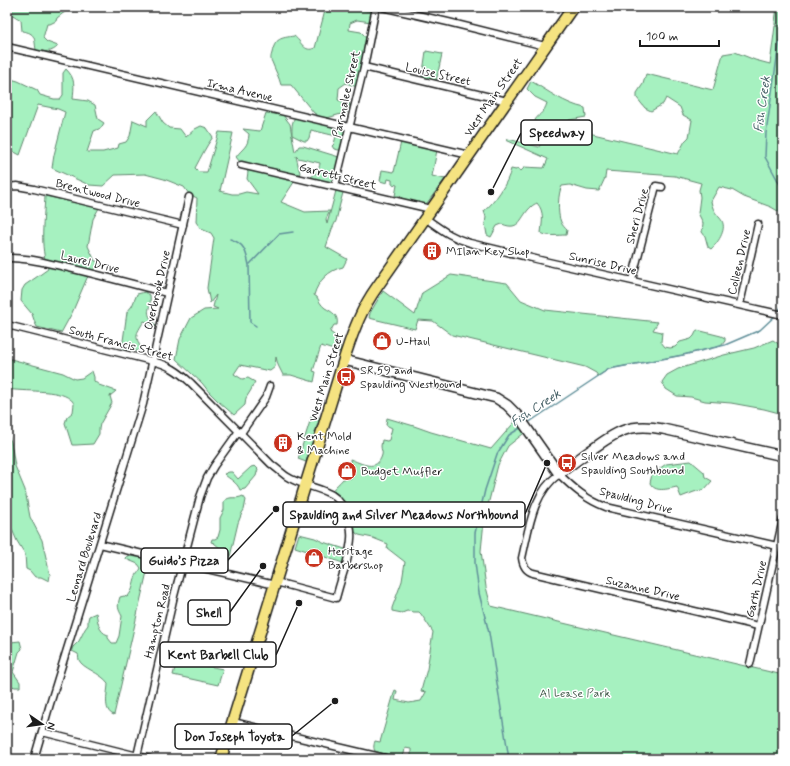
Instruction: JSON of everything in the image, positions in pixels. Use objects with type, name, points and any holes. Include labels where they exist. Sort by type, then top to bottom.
[{"type":"main road","name":"West Main Street","points":[[221,759],[357,322],[377,287],[573,7]]},
{"type":"street","name":"Parmalee Street","points":[[335,186],[364,68],[376,7]]},
{"type":"street","points":[[382,7],[545,46]]},
{"type":"street","name":"Irma Avenue","points":[[7,47],[469,155]]},
{"type":"street","name":"Louise Street","points":[[364,68],[507,101]]},
{"type":"street","name":"Garrett Street","points":[[241,165],[335,186],[428,214]]},
{"type":"street","name":"Brentwood Drive","points":[[7,186],[19,186],[34,189],[183,225]]},
{"type":"street","name":"Sheri Drive","points":[[632,280],[656,186],[662,187]]},
{"type":"street","name":"Overbrook Drive","points":[[152,361],[189,197]]},
{"type":"street","name":"Sunrise Drive","points":[[428,214],[445,233],[470,243],[783,315]]},
{"type":"street","name":"Colleen Drive","points":[[740,304],[758,224]]},
{"type":"street","name":"Laurel Drive","points":[[7,258],[20,258],[91,273],[167,293]]},
{"type":"street","name":"South Francis Street","points":[[7,324],[169,366],[182,374],[286,476],[336,497],[348,516],[352,537],[336,598],[275,583]]},
{"type":"street","name":"Spaulding Drive","points":[[344,360],[496,398],[519,417],[559,474],[576,490],[595,503],[606,507],[777,546]]},
{"type":"street","name":"Leonard Boulevard","points":[[34,759],[143,404],[152,361]]},
{"type":"street","name":"Hampton Road","points":[[137,756],[162,647],[195,514],[203,488],[214,466],[266,397],[270,386]]},
{"type":"street","points":[[559,474],[600,444],[617,434],[639,427],[663,429],[783,456]]},
{"type":"street","name":"Suzanne Drive","points":[[559,474],[545,488],[536,505],[522,558],[522,562],[529,572],[758,626]]},
{"type":"street","name":"Garth Drive","points":[[750,664],[783,519]]},
{"type":"street","points":[[100,544],[275,583]]},
{"type":"street","points":[[233,722],[389,759]]},
{"type":"street","points":[[42,732],[150,759]]},
{"type":"green space","points":[[7,7],[84,7],[83,11],[66,11],[57,18],[56,21],[47,24],[43,38],[47,42],[58,46],[51,51],[45,51],[36,50],[34,37],[30,33],[22,31],[21,20],[7,13]]},
{"type":"green space","points":[[326,7],[359,7],[367,11],[371,10],[373,13],[371,22],[357,20],[350,23],[349,30],[361,32],[365,36],[367,44],[357,87],[346,83],[339,88],[338,100],[350,104],[346,114],[322,118],[314,113],[291,85],[281,85],[271,58],[275,44],[279,40],[286,37],[294,36],[306,48],[315,48]]},
{"type":"green space","points":[[777,7],[783,7],[783,26],[775,25]]},
{"type":"green space","points":[[775,26],[783,27],[783,214],[771,207],[744,197],[732,190],[719,187],[711,201],[714,211],[722,221],[723,228],[716,244],[711,249],[708,247],[705,236],[702,232],[703,223],[698,213],[700,197],[699,190],[701,183],[675,176],[606,171],[605,178],[599,191],[587,190],[570,185],[562,186],[559,198],[559,214],[561,223],[567,230],[566,235],[550,235],[541,233],[542,214],[540,206],[537,203],[528,210],[517,224],[508,226],[502,224],[497,226],[491,237],[487,235],[485,224],[486,217],[484,211],[500,192],[511,169],[516,170],[517,168],[521,171],[524,168],[523,167],[544,168],[548,159],[506,140],[508,139],[539,147],[547,133],[537,125],[535,120],[543,111],[547,103],[535,97],[527,89],[531,81],[571,104],[585,108],[586,117],[569,120],[573,131],[593,134],[678,154],[689,137],[692,120],[683,115],[680,107],[666,98],[663,104],[651,111],[645,108],[637,98],[637,93],[643,84],[646,74],[713,90],[723,54],[735,52],[770,64]]},
{"type":"green space","points":[[426,51],[442,54],[436,82],[422,79]]},
{"type":"green space","points":[[66,69],[73,79],[73,99],[88,101],[95,105],[98,119],[104,123],[101,128],[94,131],[87,152],[103,152],[118,148],[119,144],[126,142],[130,136],[133,120],[147,126],[147,120],[156,111],[163,123],[169,128],[180,129],[186,137],[201,126],[207,128],[213,137],[195,168],[199,172],[207,172],[219,132],[233,133],[220,191],[232,194],[246,192],[258,194],[247,179],[248,172],[236,157],[246,145],[248,139],[249,134],[243,129],[260,131],[266,113],[283,115],[290,124],[295,152],[299,146],[303,146],[339,157],[334,183],[315,180],[311,177],[319,168],[320,163],[298,158],[296,156],[300,173],[281,202],[305,212],[330,211],[326,219],[327,224],[337,187],[344,189],[336,221],[326,247],[347,259],[343,267],[329,273],[321,281],[314,295],[324,307],[336,316],[337,325],[334,325],[330,332],[338,340],[340,352],[321,346],[313,371],[316,372],[314,382],[291,375],[283,375],[276,357],[275,367],[270,371],[240,365],[234,374],[242,379],[248,378],[255,382],[246,398],[245,405],[234,415],[176,359],[180,339],[191,318],[204,310],[218,309],[213,307],[216,295],[210,303],[207,288],[214,238],[211,233],[201,229],[196,222],[197,198],[189,194],[184,187],[164,179],[145,174],[115,175],[103,186],[89,185],[52,168],[65,112],[58,109],[38,105],[20,155],[7,148],[7,78],[18,81],[37,90],[40,95],[60,99],[63,95],[63,73]]},
{"type":"green space","points":[[296,116],[349,127],[343,151],[334,149],[332,146],[336,136],[311,130],[309,138],[307,141],[304,141],[292,135],[294,118]]},
{"type":"green space","points":[[401,142],[437,150],[432,176],[445,179],[425,204],[412,202],[405,200],[400,196],[395,196],[397,185],[392,184],[392,180],[388,179],[387,183],[380,181],[382,170],[394,172]]},
{"type":"green space","points":[[45,196],[99,208],[93,219],[88,246],[95,261],[102,262],[87,278],[72,313],[61,333],[37,327],[32,314],[21,301],[22,290],[25,285],[48,269],[45,260],[43,242]]},
{"type":"green space","points":[[451,275],[507,283],[521,300],[545,310],[658,322],[653,330],[662,332],[661,342],[665,347],[675,347],[680,342],[691,339],[697,330],[721,336],[725,338],[725,341],[721,346],[609,369],[598,376],[596,373],[585,367],[452,335],[433,321],[418,320],[415,329],[369,318],[370,313],[383,291],[415,315],[422,293]]},
{"type":"green space","points":[[145,292],[150,295],[148,313],[156,326],[153,327],[144,321],[137,335],[141,349],[139,351],[122,348],[127,312],[132,306],[137,294]]},
{"type":"green space","points":[[773,340],[783,347],[783,414],[731,403],[705,401],[691,397],[677,396],[666,389],[662,382],[667,375],[678,369],[724,355],[754,348]]},
{"type":"green space","points":[[7,358],[63,373],[75,379],[82,378],[92,371],[94,381],[99,385],[116,391],[110,396],[112,403],[100,424],[99,434],[93,444],[72,445],[65,423],[67,417],[73,412],[74,404],[71,399],[49,392],[7,389]]},
{"type":"green space","points":[[312,415],[320,418],[306,462],[298,459]]},
{"type":"green space","name":"Al Lease Park","points":[[519,417],[528,430],[508,446],[498,465],[484,521],[481,551],[486,587],[491,606],[783,675],[783,759],[412,759],[411,749],[405,748],[404,754],[400,757],[375,751],[375,741],[380,742],[395,690],[397,691],[395,700],[409,703],[421,701],[426,692],[421,691],[427,669],[433,632],[419,612],[407,611],[402,613],[392,611],[402,581],[405,562],[387,548],[388,544],[356,533],[353,529],[346,505],[341,498],[332,491],[343,479],[351,478],[350,459],[368,465],[376,464],[380,461],[382,454],[382,440],[389,440],[392,428],[386,425],[387,418],[491,449]]},
{"type":"green space","points":[[7,432],[11,442],[15,466],[25,490],[30,517],[42,540],[50,575],[49,581],[41,577],[35,577],[26,569],[25,554],[17,541],[7,518]]},
{"type":"green space","points":[[691,461],[704,472],[705,477],[712,481],[705,489],[681,497],[677,487],[658,489],[650,483],[652,474],[666,464]]},
{"type":"green space","points":[[255,466],[258,469],[256,476],[245,489],[240,490],[235,483],[224,474],[232,472],[238,479],[251,467]]},
{"type":"green space","points":[[243,496],[246,500],[244,510],[238,523],[229,561],[227,554],[211,542],[212,539],[218,537],[220,530],[220,518],[224,510],[224,501],[229,498],[238,498]]},
{"type":"green space","points":[[299,534],[345,549],[346,553],[343,563],[295,547]]},
{"type":"green space","points":[[127,556],[149,558],[151,563],[146,576],[114,715],[110,713],[107,705],[108,683],[101,676],[81,663],[78,654],[72,651],[72,649],[79,641],[88,625],[89,616],[96,613],[100,629],[108,635],[108,638],[112,643],[116,643],[119,636],[122,616],[118,607],[120,597],[127,597],[130,594],[136,575],[141,568],[138,564],[126,559]]},
{"type":"green space","points":[[7,641],[20,641],[22,649],[19,652],[13,672],[20,682],[20,687],[9,685],[7,689]]},
{"type":"green space","points":[[177,660],[223,669],[218,685],[173,675]]},
{"type":"waterway","name":"Fish Creek","points":[[783,17],[766,133],[765,157],[783,190]]},
{"type":"waterway","points":[[250,264],[279,234],[293,232]]},
{"type":"waterway","points":[[230,239],[241,245],[247,256],[249,265],[250,322],[256,326]]},
{"type":"waterway","name":"Fish Creek","points":[[778,312],[783,304]]},
{"type":"waterway","name":"Fish Creek","points":[[528,423],[609,369],[683,355],[725,345],[760,330],[776,315]]},
{"type":"waterway","name":"Fish Creek","points":[[509,759],[489,633],[479,593],[475,563],[475,533],[485,490],[497,454],[509,435],[522,427]]},
{"type":"place","name":"Speedway","points":[[491,192]]},
{"type":"place","name":"MIlan Key Shop","points":[[432,251]]},
{"type":"place","name":"U-Haul","points":[[382,341]]},
{"type":"place","name":"SR 59 and Spaulding Westbound","points":[[346,377]]},
{"type":"place","name":"Kent Mold & Machine","points":[[283,443]]},
{"type":"place","name":"Spaulding and Silver Meadows Northbound","points":[[547,463]]},
{"type":"place","name":"Silver Meadows and Spaulding Southbound","points":[[567,463]]},
{"type":"place","name":"Budget Muffler","points":[[347,471]]},
{"type":"place","name":"Guido’s Pizza","points":[[276,509]]},
{"type":"place","name":"Heritage Barbershop","points":[[314,558]]},
{"type":"place","name":"Shell","points":[[263,566]]},
{"type":"place","name":"Kent Barbell Club","points":[[299,603]]},
{"type":"place","name":"Don Joseph Toyota","points":[[335,701]]}]
